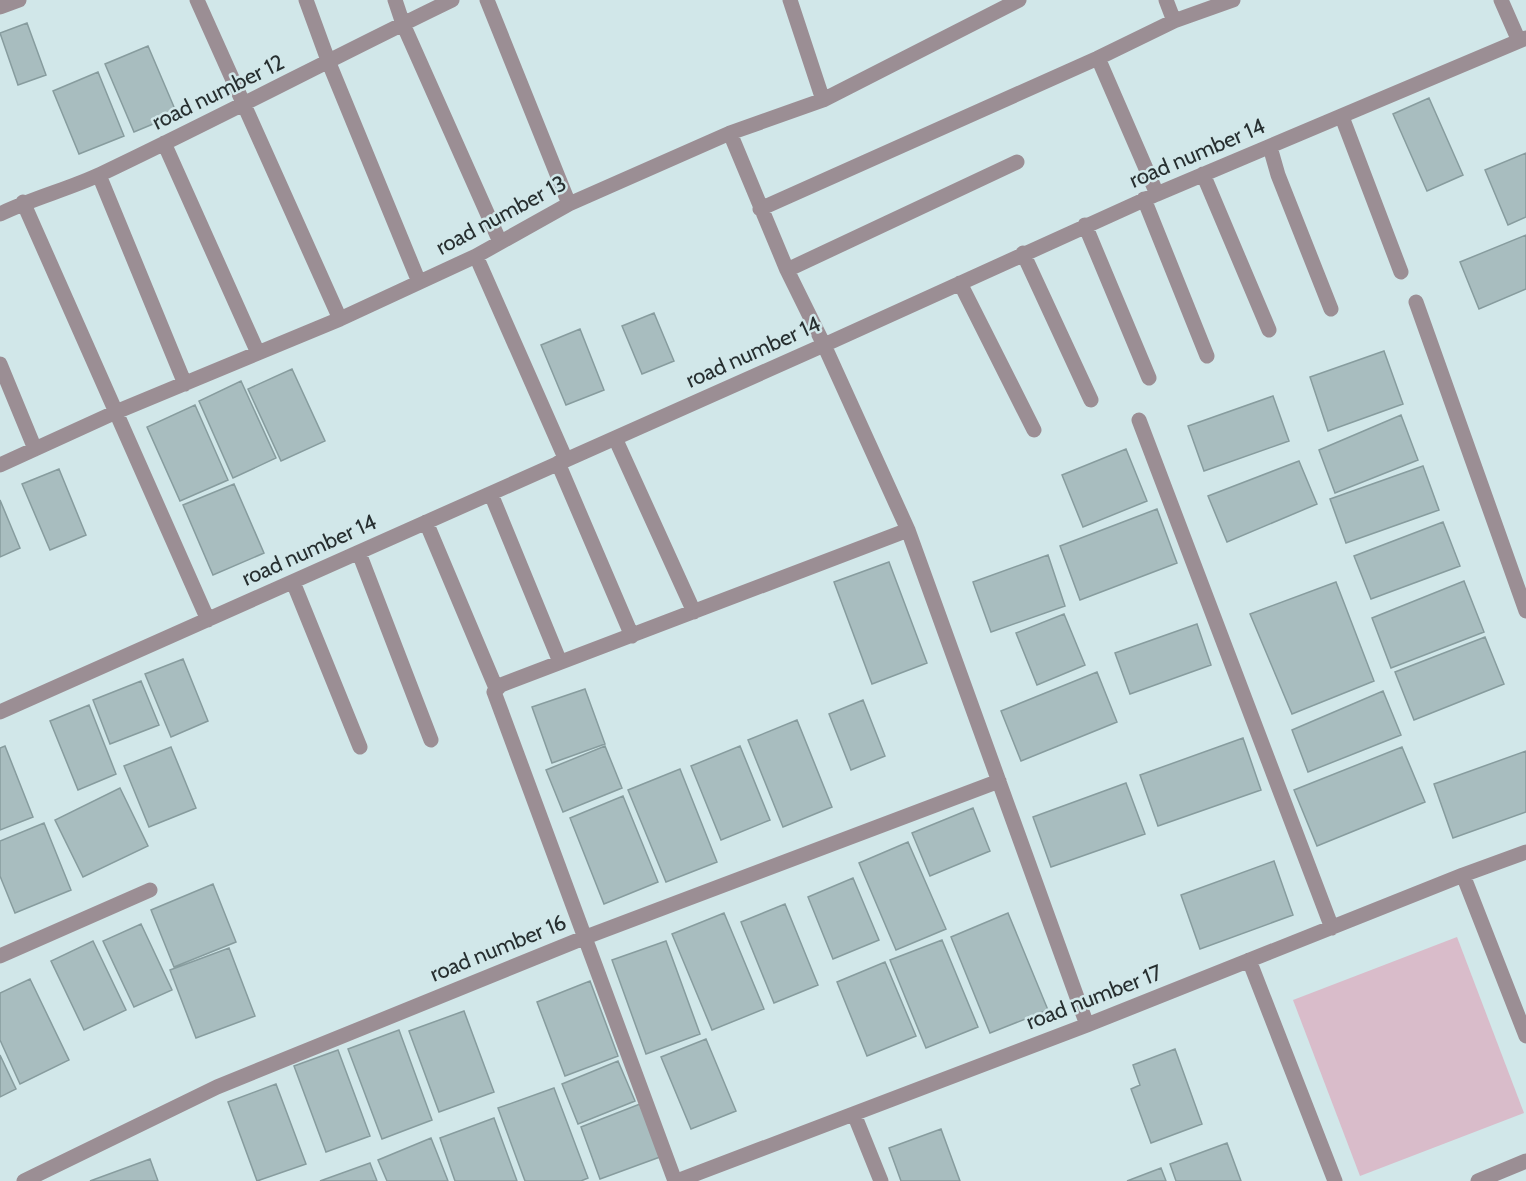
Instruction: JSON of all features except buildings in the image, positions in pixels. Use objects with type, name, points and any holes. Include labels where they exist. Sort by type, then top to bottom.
[{"type":"street","points":[[0,8],[19,0]]},
{"type":"street","points":[[197,0],[340,319]]},
{"type":"street","points":[[306,0],[329,63],[419,282]]},
{"type":"street","points":[[395,0],[403,24],[500,242]]},
{"type":"street","name":"road number 12","points":[[0,214],[23,202],[99,175],[329,63],[452,0]]},
{"type":"street","points":[[487,0],[569,204]]},
{"type":"street","points":[[790,0],[823,100]]},
{"type":"street","name":"road number 13","points":[[0,465],[116,412],[340,319],[476,256],[569,204],[730,133],[823,100],[1020,0]]},
{"type":"street","points":[[1166,0],[1174,21]]},
{"type":"street","points":[[760,209],[1098,58],[1174,21],[1233,0]]},
{"type":"street","points":[[1501,0],[1522,39]]},
{"type":"street","name":"road number 14","points":[[0,712],[824,345],[1150,196],[1522,39]]},
{"type":"street","points":[[1098,58],[1207,356]]},
{"type":"street","points":[[1341,117],[1401,272]]},
{"type":"street","points":[[730,133],[787,270],[824,345],[908,530],[1087,1025]]},
{"type":"street","points":[[164,143],[258,354]]},
{"type":"street","points":[[1270,147],[1278,175],[1331,309]]},
{"type":"street","points":[[787,270],[1017,162]]},
{"type":"street","points":[[1203,174],[1269,330]]},
{"type":"street","points":[[99,175],[185,384]]},
{"type":"street","points":[[23,202],[208,620]]},
{"type":"street","points":[[1085,225],[1149,378]]},
{"type":"street","points":[[1023,253],[1091,400]]},
{"type":"street","points":[[476,256],[632,636]]},
{"type":"street","points":[[960,283],[1034,430]]},
{"type":"street","points":[[1416,302],[1526,611]]},
{"type":"street","points":[[0,364],[35,449]]},
{"type":"street","points":[[1139,420],[1332,928]]},
{"type":"street","points":[[615,438],[694,612]]},
{"type":"street","points":[[490,494],[560,662]]},
{"type":"street","points":[[426,522],[496,688],[494,692],[497,704],[676,1181]]},
{"type":"street","points":[[496,688],[908,530]]},
{"type":"street","points":[[358,553],[432,740]]},
{"type":"street","points":[[293,582],[360,747]]},
{"type":"street","name":"road number 16","points":[[24,1181],[217,1087],[586,937],[999,781]]},
{"type":"street","name":"road number 17","points":[[676,1181],[1087,1025],[1526,852]]},
{"type":"street","points":[[1463,875],[1526,1035]]},
{"type":"street","points":[[0,956],[150,890]]},
{"type":"street","points":[[1249,960],[1335,1181]]},
{"type":"street","points":[[854,1114],[881,1181]]},
{"type":"street","points":[[1478,1181],[1526,1161]]},
{"type":"shaded area","points":[[1457,937],[1524,1113],[1360,1176],[1293,1000]]}]
